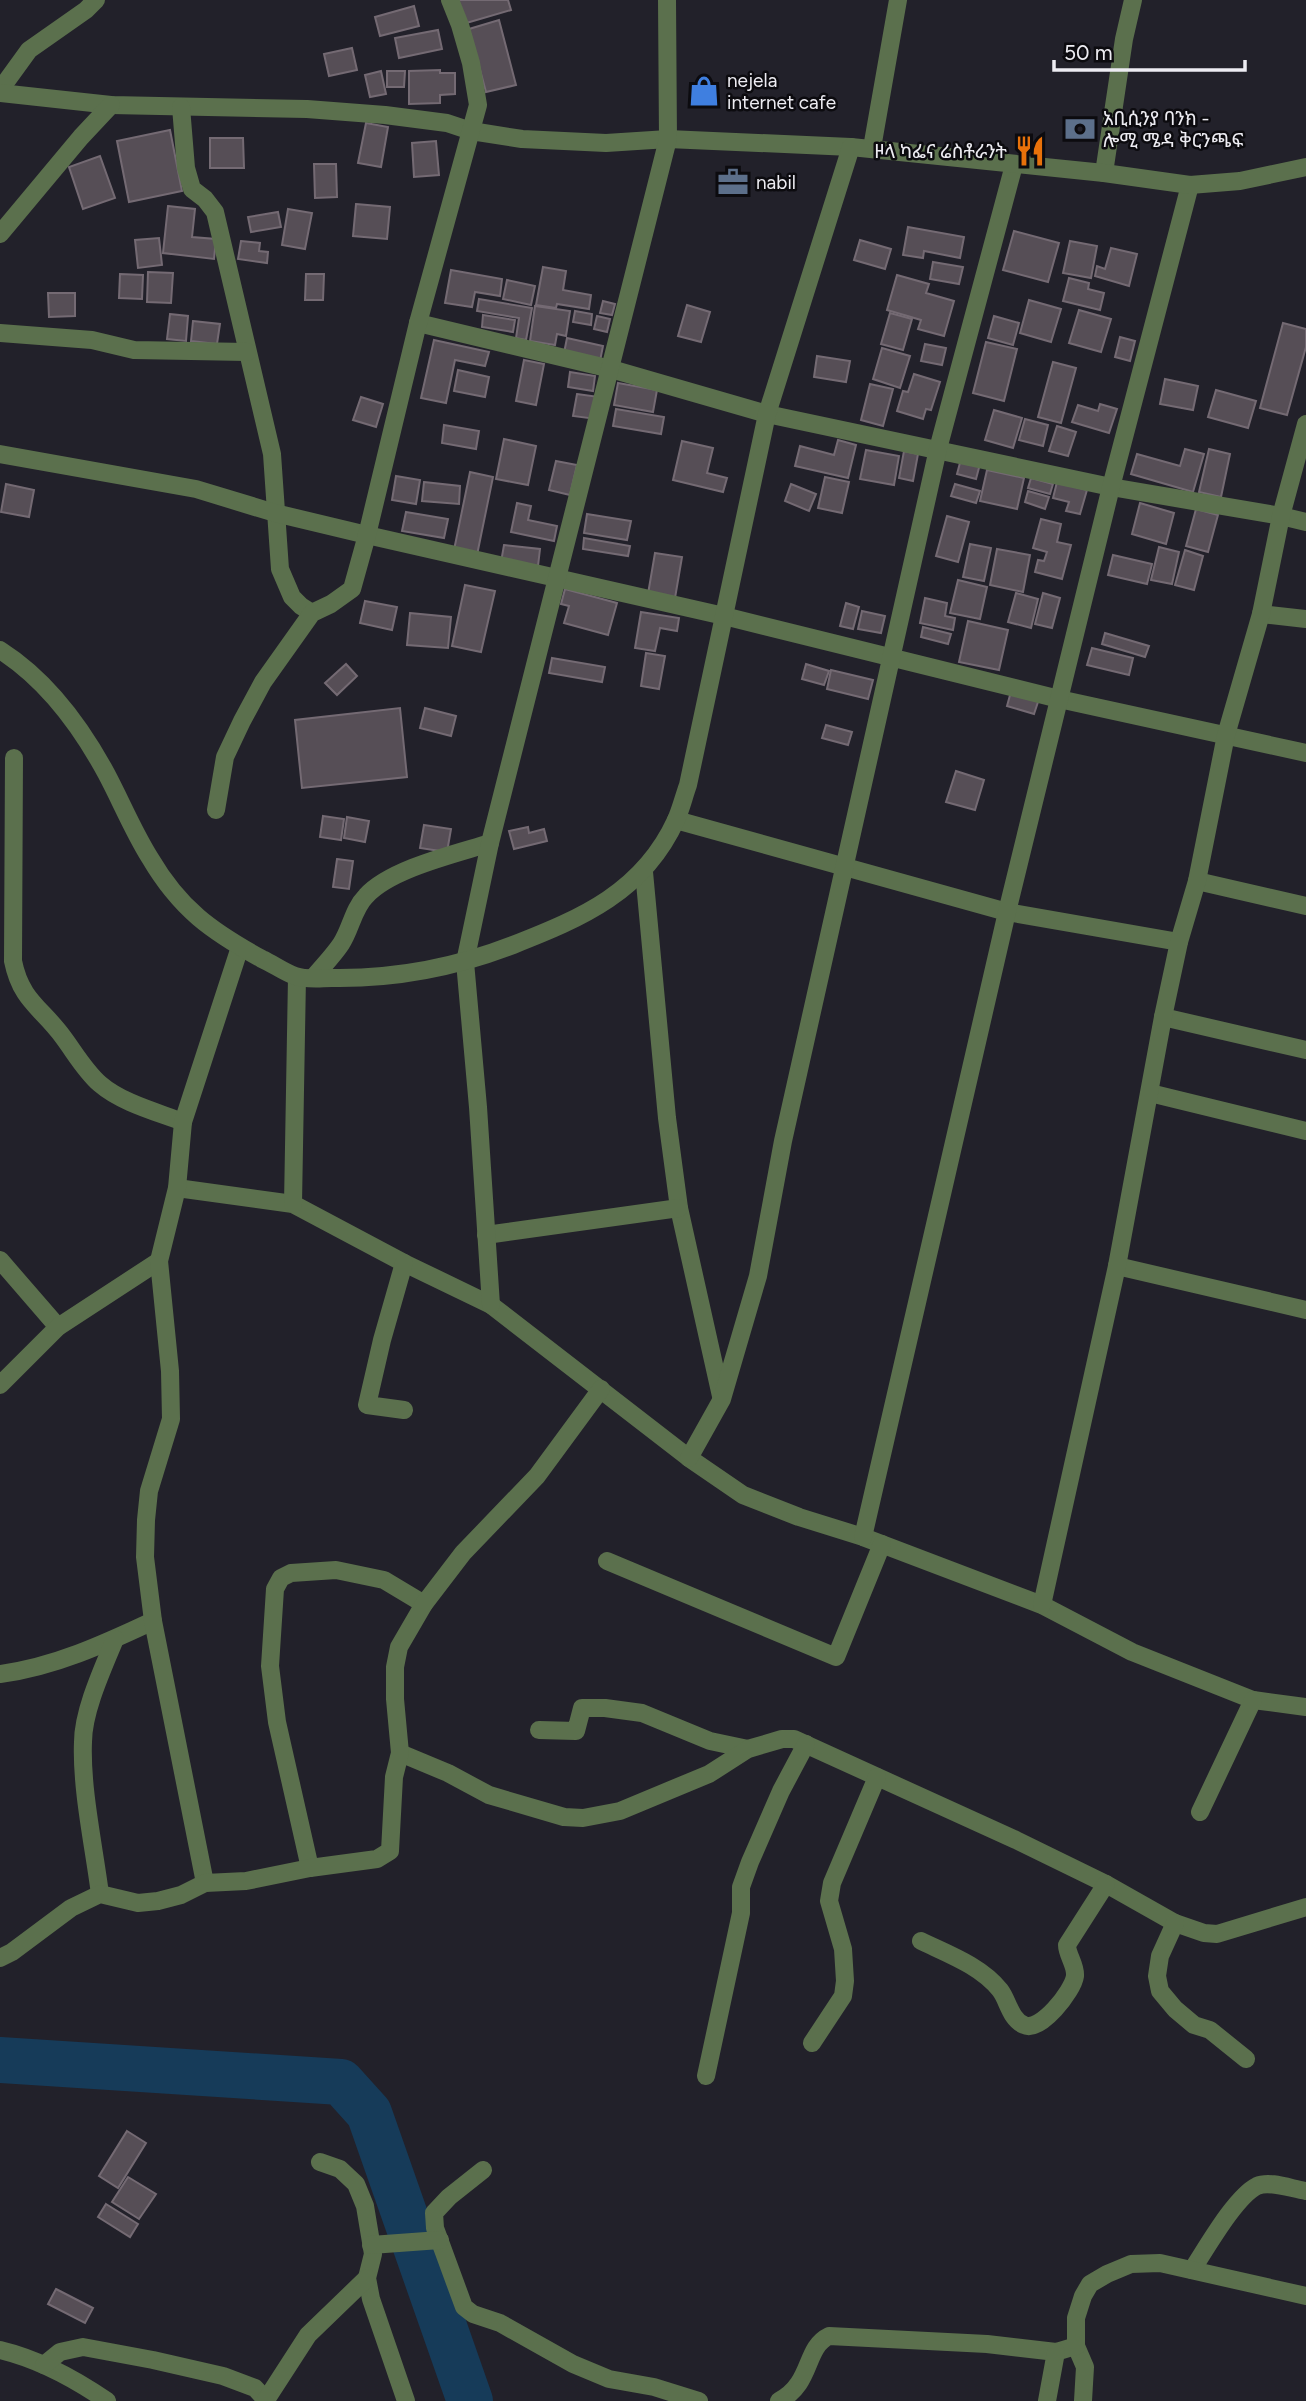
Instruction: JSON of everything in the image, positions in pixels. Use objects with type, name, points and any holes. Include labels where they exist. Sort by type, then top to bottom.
[{"type":"street","points":[[96,0],[29,50],[0,91],[111,105],[307,109],[385,116],[447,123],[471,131],[522,139],[606,142],[668,139],[872,148],[1190,185],[1240,181],[1306,167]]},
{"type":"street","points":[[216,810],[225,757],[263,682],[312,613],[352,589],[418,323],[478,105],[471,63],[450,0]]},
{"type":"street","points":[[491,1305],[465,962],[490,843],[668,139],[667,0]]},
{"type":"street","points":[[872,148],[898,0]]},
{"type":"street","points":[[1104,173],[1124,39],[1133,0]]},
{"type":"street","points":[[0,234],[111,105]]},
{"type":"street","points":[[181,107],[186,168],[192,189],[205,199],[215,212],[272,454],[280,569],[292,597],[312,613]]},
{"type":"street","points":[[0,650],[34,676],[67,712],[86,738],[148,857],[170,889],[205,925],[240,947],[305,977],[385,977],[422,972],[465,962],[556,928],[592,911],[643,872],[676,820],[688,785],[767,414],[851,147]]},
{"type":"street","points":[[689,1458],[722,1399],[758,1276],[783,1141],[938,449],[1014,165]]},
{"type":"street","points":[[863,1537],[1007,912],[1111,487],[1190,185]]},
{"type":"street","points":[[418,323],[611,369],[767,414],[1111,487],[1306,522]]},
{"type":"street","points":[[0,333],[92,340],[134,350],[247,352]]},
{"type":"street","points":[[1042,1605],[1117,1266],[1179,942],[1197,881],[1226,735],[1261,614],[1281,516],[1306,424]]},
{"type":"street","points":[[0,454],[196,489],[275,513],[556,580],[723,616],[1059,699],[1306,753]]},
{"type":"street","points":[[1261,614],[1306,619]]},
{"type":"street","points":[[14,758],[13,961],[22,989],[37,1010],[61,1033],[89,1073],[101,1085],[133,1102],[183,1122]]},
{"type":"street","points":[[676,820],[1007,912],[1179,942]]},
{"type":"street","points":[[293,1204],[305,977],[341,945],[364,897],[376,887],[438,859],[490,843]]},
{"type":"street","points":[[643,872],[667,1118],[679,1208],[722,1399]]},
{"type":"street","points":[[1197,881],[1306,906]]},
{"type":"street","points":[[205,1883],[153,1621],[145,1557],[146,1520],[149,1491],[171,1419],[170,1371],[159,1261],[177,1188],[183,1122],[240,947]]},
{"type":"street","points":[[1163,1017],[1306,1050]]},
{"type":"street","points":[[1150,1093],[1306,1131]]},
{"type":"street","points":[[177,1188],[293,1204],[404,1263],[491,1305],[689,1458],[743,1495],[1042,1605],[1132,1652],[1253,1700],[1306,1707]]},
{"type":"street","points":[[486,1236],[679,1208]]},
{"type":"street","points":[[0,1260],[58,1327]]},
{"type":"street","points":[[0,1385],[58,1327],[159,1261]]},
{"type":"street","points":[[404,1263],[382,1340],[368,1405],[404,1410]]},
{"type":"street","points":[[1117,1266],[1306,1310]]},
{"type":"street","points":[[0,1958],[71,1908],[100,1894],[138,1903],[181,1895],[205,1883],[246,1881],[310,1868],[377,1859],[390,1851],[394,1777],[400,1754],[395,1699],[395,1667],[399,1647],[424,1604],[463,1553],[537,1476],[601,1389]]},
{"type":"street","points":[[607,1561],[836,1657],[882,1545]]},
{"type":"street","points":[[310,1868],[277,1722],[270,1666],[275,1589],[281,1578],[291,1573],[336,1570],[384,1580],[424,1604]]},
{"type":"street","points":[[0,1674],[45,1665],[115,1639],[153,1621]]},
{"type":"street","points":[[100,1894],[82,1740],[99,1676],[115,1639]]},
{"type":"street","points":[[1200,1812],[1253,1700]]},
{"type":"street","points":[[539,1730],[576,1731],[582,1707],[605,1708],[642,1713],[710,1741],[748,1749]]},
{"type":"street","points":[[400,1754],[448,1773],[489,1795],[564,1817],[583,1818],[620,1811],[681,1787],[709,1774],[748,1749],[782,1739],[794,1739],[1016,1840],[1106,1884],[1175,1923],[1204,1933],[1217,1934],[1306,1907]]},
{"type":"street","points":[[706,2076],[741,1913],[741,1887],[781,1791],[806,1744]]},
{"type":"street","points":[[812,2043],[843,1996],[843,1949],[830,1901],[832,1883],[877,1777]]},
{"type":"street","points":[[921,1941],[974,1967],[1000,1990],[1018,2021],[1026,2026],[1039,2024],[1067,1994],[1074,1976],[1067,1945],[1106,1884]]},
{"type":"street","points":[[1175,1923],[1160,1956],[1157,1976],[1160,1991],[1175,2009],[1194,2025],[1210,2030],[1246,2059]]},
{"type":"street","points":[[320,2162],[341,2169],[356,2184],[365,2206],[373,2245],[367,2278],[371,2299],[406,2401]]},
{"type":"street","points":[[483,2170],[433,2213],[438,2240],[464,2307],[473,2314],[500,2323],[573,2364],[609,2379],[654,2387],[699,2401]]},
{"type":"street","points":[[1192,2270],[1230,2213],[1257,2186],[1266,2184],[1306,2191]]},
{"type":"street","points":[[373,2245],[438,2240]]},
{"type":"street","points":[[1083,2401],[1085,2367],[1076,2346],[1076,2318],[1090,2284],[1107,2274],[1131,2264],[1160,2263],[1306,2296]]},
{"type":"street","points":[[44,2365],[60,2352],[83,2347],[223,2376],[254,2388],[267,2400],[308,2335],[367,2278]]},
{"type":"street","points":[[779,2401],[793,2393],[801,2384],[817,2346],[830,2336],[987,2344],[1056,2352],[1076,2346]]},
{"type":"street","points":[[0,2350],[25,2356],[44,2365],[107,2401]]},
{"type":"street","points":[[1047,2401],[1056,2352]]},
{"type":"building","points":[[456,0],[508,0],[511,10],[463,24]]},
{"type":"building","points":[[414,6],[419,26],[380,36],[375,17]]},
{"type":"building","points":[[499,20],[516,85],[486,92],[469,29]]},
{"type":"building","points":[[438,30],[442,49],[399,58],[395,38]]},
{"type":"building","points":[[352,48],[357,70],[329,76],[324,54]]},
{"type":"building","points":[[440,70],[440,73],[455,73],[455,94],[440,95],[440,103],[409,104],[409,71]]},
{"type":"building","points":[[381,71],[386,94],[370,97],[365,75]]},
{"type":"building","points":[[387,71],[405,71],[404,87],[387,87]]},
{"type":"building","points":[[366,123],[388,127],[381,167],[358,163]]},
{"type":"building","points":[[170,130],[182,191],[129,202],[117,141]]},
{"type":"building","points":[[210,138],[243,138],[244,168],[210,168]]},
{"type":"building","points":[[436,141],[439,175],[414,177],[412,143]]},
{"type":"building","points":[[100,156],[115,198],[83,209],[69,167]]},
{"type":"building","points":[[314,164],[336,164],[337,197],[315,198]]},
{"type":"building","points":[[356,204],[390,207],[387,239],[353,236]]},
{"type":"building","points":[[168,206],[195,209],[192,237],[216,239],[214,259],[163,253]]},
{"type":"building","points":[[288,209],[312,213],[305,249],[282,245]]},
{"type":"building","points":[[278,212],[281,227],[251,232],[248,217]]},
{"type":"building","points":[[908,227],[964,237],[960,258],[924,251],[923,258],[903,255]]},
{"type":"building","points":[[1014,231],[1059,243],[1048,282],[1003,270]]},
{"type":"building","points":[[159,238],[162,265],[138,268],[135,240]]},
{"type":"building","points":[[860,240],[891,249],[885,269],[854,260]]},
{"type":"building","points":[[241,241],[260,243],[259,251],[268,252],[267,263],[238,259]]},
{"type":"building","points":[[1070,241],[1097,246],[1091,278],[1063,273]]},
{"type":"building","points":[[1111,248],[1137,254],[1129,286],[1095,276],[1097,266],[1105,269]]},
{"type":"building","points":[[933,262],[963,267],[959,284],[930,279]]},
{"type":"building","points":[[543,267],[566,271],[563,290],[591,295],[589,309],[557,304],[556,308],[536,305]]},
{"type":"building","points":[[451,270],[502,279],[500,296],[475,292],[472,307],[445,303]]},
{"type":"building","points":[[148,272],[173,273],[171,303],[147,302]]},
{"type":"building","points":[[120,274],[143,275],[142,299],[119,298]]},
{"type":"building","points":[[306,274],[324,274],[323,300],[305,300]]},
{"type":"building","points":[[897,275],[929,284],[926,293],[954,301],[944,336],[918,329],[921,320],[887,310]]},
{"type":"building","points":[[1069,278],[1089,283],[1088,289],[1104,293],[1100,310],[1063,301]]},
{"type":"building","points":[[507,280],[535,286],[531,305],[503,299]]},
{"type":"building","points":[[48,293],[75,293],[75,316],[49,317]]},
{"type":"building","points":[[479,299],[532,308],[526,340],[516,338],[519,318],[477,311]]},
{"type":"building","points":[[1029,300],[1061,309],[1051,342],[1020,333]]},
{"type":"building","points":[[603,301],[615,304],[612,315],[600,313]]},
{"type":"building","points":[[687,305],[710,312],[701,342],[678,336]]},
{"type":"building","points":[[535,306],[570,311],[566,336],[557,334],[555,345],[530,341]]},
{"type":"building","points":[[1079,310],[1111,319],[1101,352],[1069,343]]},
{"type":"building","points":[[575,311],[592,314],[591,325],[573,322]]},
{"type":"building","points":[[890,313],[912,319],[903,350],[881,344]]},
{"type":"building","points":[[170,314],[188,316],[186,341],[167,339]]},
{"type":"building","points":[[483,315],[515,320],[513,332],[482,327]]},
{"type":"building","points":[[597,316],[610,319],[607,332],[594,329]]},
{"type":"building","points":[[994,316],[1019,323],[1013,345],[988,338]]},
{"type":"building","points":[[193,321],[220,324],[217,344],[191,341]]},
{"type":"building","points":[[1283,323],[1306,329],[1306,347],[1287,415],[1260,408]]},
{"type":"building","points":[[1120,337],[1135,341],[1130,361],[1115,357]]},
{"type":"building","points":[[567,338],[603,346],[600,361],[564,353]]},
{"type":"building","points":[[434,340],[489,352],[485,366],[455,360],[446,403],[421,398]]},
{"type":"building","points":[[986,342],[1017,349],[1004,401],[973,393]]},
{"type":"building","points":[[925,344],[946,348],[942,365],[921,361]]},
{"type":"building","points":[[882,348],[910,356],[900,388],[873,379]]},
{"type":"building","points":[[817,356],[850,361],[846,382],[814,377]]},
{"type":"building","points":[[524,360],[544,364],[536,405],[516,401]]},
{"type":"building","points":[[1053,362],[1076,368],[1061,423],[1038,417]]},
{"type":"building","points":[[458,370],[489,377],[485,397],[454,391]]},
{"type":"building","points":[[570,372],[595,376],[593,391],[568,387]]},
{"type":"building","points":[[914,374],[940,382],[931,410],[926,409],[923,419],[897,411],[903,391],[908,392]]},
{"type":"building","points":[[1165,379],[1198,386],[1193,410],[1160,404]]},
{"type":"building","points":[[618,383],[657,390],[653,412],[614,405]]},
{"type":"building","points":[[870,384],[893,389],[883,426],[861,420]]},
{"type":"building","points":[[1216,390],[1256,401],[1248,428],[1208,417]]},
{"type":"building","points":[[577,394],[599,397],[596,419],[573,416]]},
{"type":"building","points":[[361,397],[383,404],[376,427],[353,420]]},
{"type":"building","points":[[1100,404],[1117,409],[1109,433],[1072,422],[1078,405],[1098,411]]},
{"type":"building","points":[[616,409],[664,417],[661,434],[613,426]]},
{"type":"building","points":[[994,410],[1022,418],[1013,448],[985,440]]},
{"type":"building","points":[[1025,419],[1048,425],[1043,446],[1019,440]]},
{"type":"building","points":[[444,425],[479,431],[476,449],[442,443]]},
{"type":"building","points":[[1057,426],[1076,432],[1068,456],[1049,451]]},
{"type":"building","points":[[504,439],[536,446],[528,485],[496,479]]},
{"type":"building","points":[[838,440],[856,445],[848,478],[795,466],[800,446],[834,455]]},
{"type":"building","points":[[682,441],[713,448],[707,473],[727,478],[723,492],[673,480]]},
{"type":"building","points":[[1185,449],[1204,454],[1193,492],[1131,474],[1137,454],[1180,466]]},
{"type":"building","points":[[1209,449],[1230,454],[1221,497],[1199,492]]},
{"type":"building","points":[[866,450],[899,456],[894,485],[860,479]]},
{"type":"building","points":[[904,451],[918,454],[913,481],[899,478]]},
{"type":"building","points":[[961,459],[980,464],[976,479],[957,474]]},
{"type":"building","points":[[556,461],[577,465],[570,495],[549,490]]},
{"type":"building","points":[[987,470],[1024,478],[1017,509],[980,501]]},
{"type":"building","points":[[470,472],[493,477],[477,555],[454,550]]},
{"type":"building","points":[[396,476],[420,480],[416,504],[392,500]]},
{"type":"building","points":[[825,477],[849,482],[842,513],[818,508]]},
{"type":"building","points":[[1031,478],[1053,484],[1050,494],[1028,488]]},
{"type":"building","points":[[424,482],[460,486],[459,504],[422,501]]},
{"type":"building","points":[[1057,482],[1087,490],[1080,514],[1066,511],[1069,502],[1053,498]]},
{"type":"building","points":[[6,484],[34,490],[29,517],[1,512]]},
{"type":"building","points":[[791,484],[816,494],[809,511],[785,501]]},
{"type":"building","points":[[955,484],[980,491],[976,503],[951,496]]},
{"type":"building","points":[[1028,491],[1049,497],[1045,509],[1025,502]]},
{"type":"building","points":[[517,503],[531,506],[528,520],[557,526],[554,541],[511,532]]},
{"type":"building","points":[[1140,503],[1174,513],[1166,544],[1132,534]]},
{"type":"building","points":[[1196,509],[1218,515],[1208,552],[1186,546]]},
{"type":"building","points":[[406,512],[448,519],[444,538],[402,531]]},
{"type":"building","points":[[587,514],[631,521],[627,540],[584,533]]},
{"type":"building","points":[[947,516],[969,522],[958,562],[936,556]]},
{"type":"building","points":[[1041,519],[1061,524],[1057,542],[1071,545],[1062,579],[1035,572],[1038,560],[1044,561],[1047,552],[1033,548]]},
{"type":"building","points":[[584,538],[630,546],[628,556],[583,549]]},
{"type":"building","points":[[970,544],[991,548],[984,581],[963,577]]},
{"type":"building","points":[[504,545],[540,549],[538,566],[501,562]]},
{"type":"building","points":[[1159,547],[1179,552],[1172,584],[1151,580]]},
{"type":"building","points":[[997,549],[1030,555],[1023,592],[990,585]]},
{"type":"building","points":[[1185,550],[1203,556],[1194,590],[1175,585]]},
{"type":"building","points":[[655,553],[682,557],[675,598],[648,594]]},
{"type":"building","points":[[1113,555],[1152,564],[1147,584],[1108,575]]},
{"type":"building","points":[[958,580],[987,587],[980,619],[950,613]]},
{"type":"building","points":[[465,585],[495,591],[481,652],[452,646]]},
{"type":"building","points":[[565,589],[617,603],[608,635],[564,623],[569,606],[561,604]]},
{"type":"building","points":[[1016,593],[1038,599],[1031,628],[1008,622]]},
{"type":"building","points":[[1043,593],[1060,598],[1052,628],[1035,624]]},
{"type":"building","points":[[925,598],[947,603],[945,616],[955,618],[953,630],[920,623]]},
{"type":"building","points":[[365,601],[397,607],[392,630],[360,623]]},
{"type":"building","points":[[846,603],[859,607],[853,629],[840,626]]},
{"type":"building","points":[[862,611],[885,616],[881,633],[858,629]]},
{"type":"building","points":[[641,612],[679,618],[677,631],[660,628],[655,651],[635,648]]},
{"type":"building","points":[[410,613],[451,617],[448,648],[407,645]]},
{"type":"building","points":[[968,621],[1008,630],[999,670],[959,662]]},
{"type":"building","points":[[923,627],[951,634],[948,644],[921,637]]},
{"type":"building","points":[[1105,633],[1149,646],[1145,657],[1102,644]]},
{"type":"building","points":[[1092,648],[1133,658],[1129,675],[1087,665]]},
{"type":"building","points":[[646,653],[665,656],[659,689],[641,686]]},
{"type":"building","points":[[552,658],[605,667],[602,682],[549,673]]},
{"type":"building","points":[[346,664],[357,676],[337,695],[325,683]]},
{"type":"building","points":[[806,664],[829,671],[824,685],[802,679]]},
{"type":"building","points":[[831,670],[873,680],[868,699],[827,689]]},
{"type":"building","points":[[1012,688],[1040,696],[1034,714],[1007,706]]},
{"type":"building","points":[[400,708],[407,777],[302,788],[295,720]]},
{"type":"building","points":[[425,708],[456,716],[451,736],[420,728]]},
{"type":"building","points":[[826,725],[852,732],[848,745],[822,738]]},
{"type":"building","points":[[956,771],[984,780],[975,810],[946,802]]},
{"type":"building","points":[[323,816],[344,819],[341,840],[320,837]]},
{"type":"building","points":[[347,817],[369,821],[365,842],[344,838]]},
{"type":"building","points":[[424,825],[451,829],[447,852],[420,848]]},
{"type":"building","points":[[528,827],[529,833],[544,829],[547,841],[514,849],[509,831]]},
{"type":"building","points":[[337,859],[353,861],[349,889],[333,887]]},
{"type":"building","points":[[127,2131],[146,2143],[118,2188],[99,2176]]},
{"type":"building","points":[[128,2177],[156,2194],[139,2219],[112,2202]]},
{"type":"building","points":[[106,2204],[138,2224],[130,2237],[98,2217]]},
{"type":"building","points":[[56,2289],[93,2308],[85,2323],[48,2304]]},
{"type":"waterway","points":[[0,2060],[341,2082],[369,2113],[470,2401]]},
{"type":"place","name":"nejela internet cafe","points":[[704,91]]},
{"type":"place","name":"አቢሲንያ ባንክ - ሎሚ ሜዳ ቅርንጫፍ","points":[[1080,129]]},
{"type":"place","name":"ዞላ ካፌና ሬስቶራንት","points":[[1030,151]]},
{"type":"place","name":"nabil","points":[[733,182]]}]
